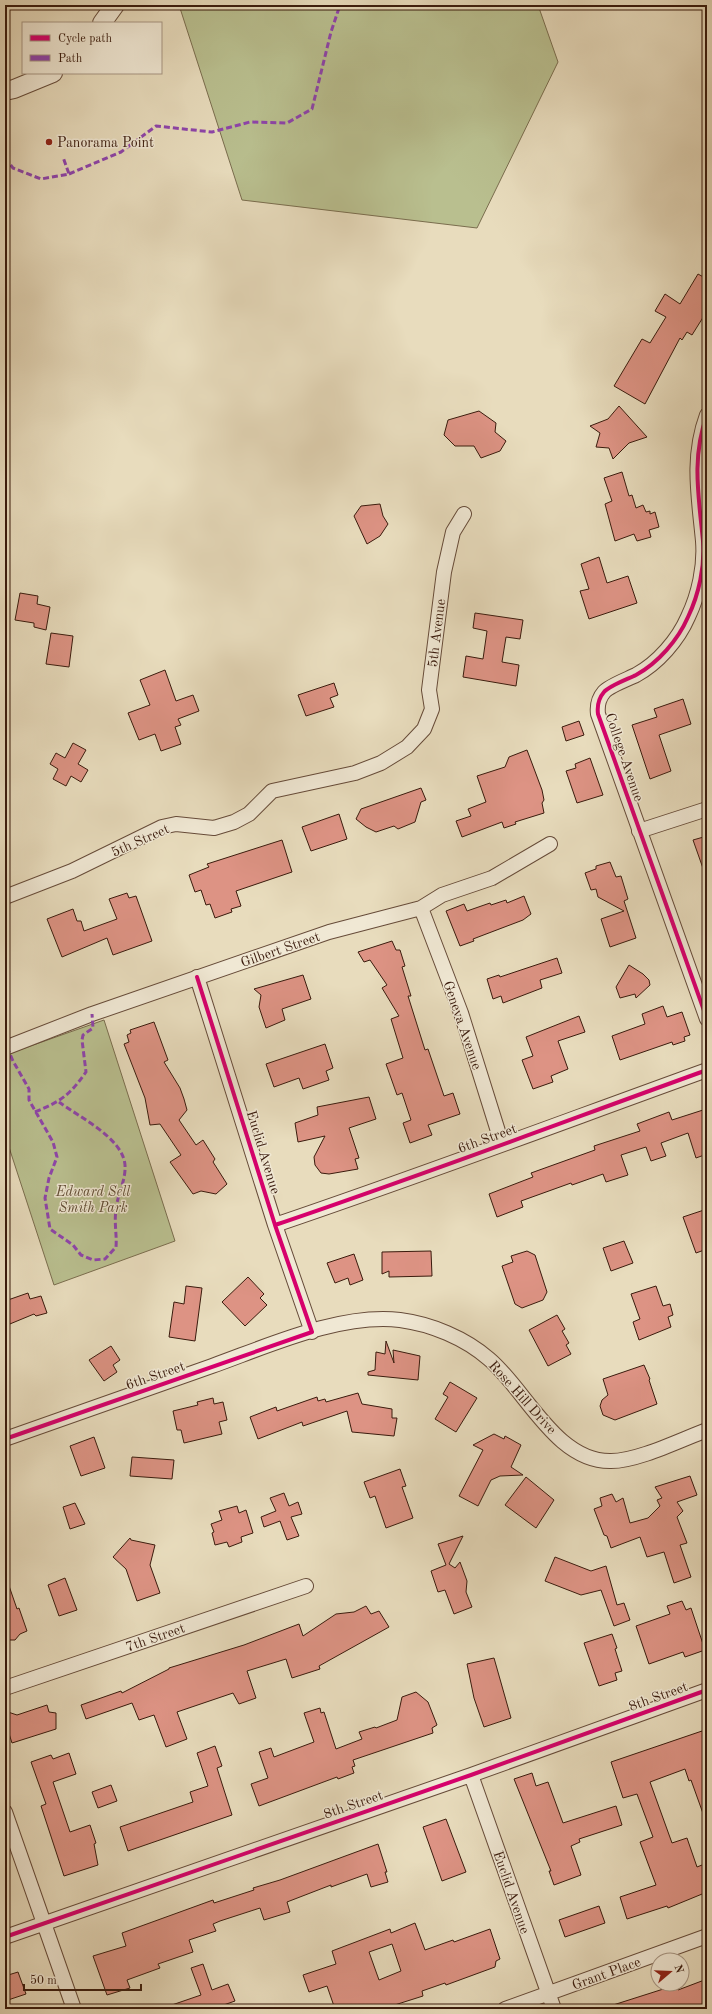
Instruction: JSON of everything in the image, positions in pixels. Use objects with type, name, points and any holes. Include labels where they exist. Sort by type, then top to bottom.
[{"type":"street","points":[[103,22],[115,5]]},
{"type":"street","points":[[5,91],[14,89],[51,74]]},
{"type":"street","name":"College Avenue","points":[[707,415],[698,454],[696,487],[703,542],[702,568],[697,595],[688,618],[674,640],[663,653],[638,674],[605,691],[597,704],[598,714],[707,1019]]},
{"type":"street","name":"5th Avenue","points":[[407,747],[424,729],[432,709],[429,690],[444,572],[453,532],[464,514]]},
{"type":"street","name":"5th Street","points":[[5,897],[72,871],[162,827],[176,824],[214,828],[234,822],[249,814],[272,791],[355,773],[381,763],[407,747]]},
{"type":"street","points":[[639,831],[707,809]]},
{"type":"street","name":"Gilbert Street","points":[[5,1048],[92,1014],[329,932],[421,908],[442,895],[492,878],[550,844]]},
{"type":"street","name":"Geneva Avenue","points":[[421,908],[461,1013],[502,1144]]},
{"type":"street","name":"Euclid Avenue","points":[[197,977],[275,1225],[312,1332]]},
{"type":"street","name":"6th Street","points":[[275,1225],[382,1189],[707,1070]]},
{"type":"street","name":"Rose Hill Drive","points":[[312,1332],[346,1322],[373,1319],[401,1320],[436,1329],[466,1343],[489,1359],[509,1379],[560,1440],[575,1451],[592,1458],[610,1461],[628,1459],[707,1430]]},
{"type":"street","name":"6th Street","points":[[5,1439],[312,1332]]},
{"type":"street","name":"7th Street","points":[[5,1688],[306,1586]]},
{"type":"street","name":"8th Street","points":[[5,1937],[471,1775],[707,1690]]},
{"type":"street","name":"Euclid Avenue","points":[[471,1775],[554,2009]]},
{"type":"street","points":[[5,1812],[74,2009]]},
{"type":"street","name":"Grant Place","points":[[505,2009],[707,1936]]},
{"type":"green space","points":[[179,5],[538,5],[558,62],[477,228],[242,200]]},
{"type":"green space","name":"Edward Sell Smith Park","points":[[104,1020],[175,1241],[54,1285],[5,1135],[5,1055]]},
{"type":"building","points":[[698,274],[707,279],[707,311],[692,335],[687,332],[682,340],[680,338],[645,404],[614,386],[642,339],[650,343],[666,317],[655,311],[665,294],[680,304]]},
{"type":"building","points":[[619,406],[647,437],[629,443],[613,459],[609,448],[596,447],[600,433],[590,426],[608,419]]},
{"type":"building","points":[[479,411],[496,423],[495,432],[506,441],[500,451],[481,458],[474,446],[455,446],[444,435],[448,420]]},
{"type":"building","points":[[622,472],[629,496],[632,495],[636,508],[643,505],[646,512],[650,511],[650,514],[655,512],[659,527],[649,530],[651,537],[637,541],[634,534],[615,541],[605,504],[612,501],[604,478]]},
{"type":"building","points":[[380,504],[383,516],[388,524],[380,536],[367,544],[354,516],[361,506]]},
{"type":"building","points":[[599,557],[607,583],[628,576],[637,603],[589,619],[580,591],[589,589],[581,564]]},
{"type":"building","points":[[20,593],[38,596],[37,604],[50,607],[46,630],[34,627],[34,623],[15,620]]},
{"type":"building","points":[[475,613],[523,620],[520,639],[506,637],[502,662],[519,665],[516,686],[463,677],[466,656],[483,659],[487,631],[473,628]]},
{"type":"building","points":[[51,633],[73,636],[69,667],[46,664]]},
{"type":"building","points":[[165,670],[176,701],[193,695],[199,711],[178,719],[181,725],[175,727],[181,744],[161,751],[155,734],[139,740],[128,713],[150,705],[140,680]]},
{"type":"building","points":[[334,683],[338,695],[330,698],[334,707],[306,716],[298,695]]},
{"type":"building","points":[[683,699],[691,724],[659,735],[671,771],[650,779],[632,725],[657,717],[654,709]]},
{"type":"building","points":[[579,721],[584,735],[566,741],[562,727]]},
{"type":"building","points":[[73,743],[86,750],[78,764],[88,770],[81,782],[71,776],[66,786],[53,779],[58,769],[50,764],[56,753],[65,758]]},
{"type":"building","points":[[527,750],[542,790],[544,813],[515,822],[516,824],[504,828],[502,822],[462,837],[456,821],[471,816],[468,809],[486,802],[477,776],[505,767],[509,757]]},
{"type":"building","points":[[590,758],[603,795],[577,803],[566,771],[576,768],[575,764]]},
{"type":"building","points":[[421,788],[426,800],[421,802],[415,822],[398,829],[394,826],[376,832],[366,827],[356,819],[361,809]]},
{"type":"building","points":[[339,814],[347,839],[311,851],[302,827]]},
{"type":"building","points":[[707,836],[707,874],[705,874],[693,840]]},
{"type":"building","points":[[282,840],[292,872],[236,891],[241,906],[231,909],[232,912],[215,918],[210,904],[206,905],[201,890],[195,892],[189,875],[209,867],[207,864]]},
{"type":"building","points":[[610,862],[616,877],[621,876],[628,899],[624,901],[636,938],[610,947],[601,919],[624,911],[598,897],[596,889],[591,890],[585,873],[596,869],[596,866]]},
{"type":"building","points":[[127,893],[129,898],[136,896],[152,941],[113,955],[107,938],[62,957],[47,919],[73,909],[77,921],[81,921],[84,931],[117,919],[109,899]]},
{"type":"building","points":[[524,896],[531,914],[523,920],[473,939],[474,941],[460,946],[446,911],[464,904],[467,911],[490,903],[491,905],[506,900],[507,903]]},
{"type":"building","points":[[392,941],[396,950],[400,950],[405,966],[402,967],[411,996],[408,996],[425,1050],[428,1049],[444,1096],[453,1093],[460,1114],[428,1125],[432,1135],[410,1143],[403,1123],[411,1120],[402,1093],[397,1095],[386,1064],[403,1058],[391,1019],[399,1016],[382,988],[387,985],[370,960],[364,962],[358,952]]},
{"type":"building","points":[[557,958],[562,973],[540,980],[542,988],[503,1003],[501,996],[493,999],[487,979],[499,975],[500,977]]},
{"type":"building","points":[[629,965],[643,974],[649,980],[650,985],[636,998],[635,994],[620,998],[616,987]]},
{"type":"building","points":[[303,975],[311,999],[282,1009],[285,1020],[266,1028],[259,1007],[261,995],[254,989]]},
{"type":"building","points":[[663,1006],[667,1017],[682,1012],[690,1035],[684,1037],[685,1041],[673,1045],[672,1042],[620,1060],[612,1036],[645,1024],[642,1014]]},
{"type":"building","points":[[579,1016],[585,1032],[558,1041],[568,1069],[551,1076],[553,1082],[533,1089],[522,1060],[533,1056],[526,1037]]},
{"type":"building","points":[[154,1022],[168,1060],[164,1062],[180,1088],[187,1110],[179,1120],[196,1145],[203,1140],[215,1159],[213,1162],[227,1184],[216,1194],[201,1191],[193,1194],[170,1162],[181,1155],[160,1124],[150,1125],[145,1098],[124,1044],[129,1042],[127,1035],[131,1033],[130,1030]]},
{"type":"building","points":[[325,1044],[333,1068],[326,1071],[329,1080],[303,1089],[299,1078],[274,1087],[266,1064]]},
{"type":"building","points":[[369,1097],[376,1119],[349,1128],[359,1158],[355,1159],[358,1169],[329,1174],[321,1173],[315,1165],[314,1157],[325,1136],[298,1142],[295,1123],[318,1115],[317,1107]]},
{"type":"building","points":[[703,1110],[707,1123],[707,1154],[696,1158],[688,1133],[661,1143],[666,1156],[651,1161],[646,1147],[621,1155],[628,1175],[606,1182],[603,1174],[572,1185],[571,1183],[521,1201],[523,1207],[497,1217],[489,1194],[533,1177],[531,1173],[595,1150],[594,1146],[640,1131],[637,1124],[669,1112],[672,1120]]},
{"type":"building","points":[[707,1209],[707,1249],[696,1253],[683,1217]]},
{"type":"building","points":[[624,1241],[633,1263],[611,1271],[603,1248]]},
{"type":"building","points":[[431,1251],[432,1276],[389,1277],[389,1271],[382,1274],[382,1252]]},
{"type":"building","points":[[527,1251],[535,1255],[547,1292],[543,1300],[522,1308],[515,1304],[502,1266],[513,1262],[511,1256]]},
{"type":"building","points":[[354,1254],[363,1280],[350,1285],[348,1278],[335,1283],[327,1263]]},
{"type":"building","points":[[248,1277],[264,1294],[260,1298],[267,1305],[245,1326],[222,1302]]},
{"type":"building","points":[[186,1286],[202,1288],[195,1341],[169,1337],[174,1302],[184,1304]]},
{"type":"building","points":[[656,1286],[663,1306],[670,1304],[673,1315],[668,1317],[671,1327],[639,1340],[633,1322],[640,1319],[631,1294]]},
{"type":"building","points":[[28,1293],[30,1299],[41,1296],[47,1313],[36,1316],[34,1314],[5,1326],[5,1301]]},
{"type":"building","points":[[557,1315],[565,1329],[562,1331],[569,1343],[566,1345],[571,1354],[548,1366],[529,1330]]},
{"type":"building","points":[[386,1341],[394,1363],[393,1350],[420,1356],[418,1380],[368,1375],[368,1372],[375,1370],[376,1352],[385,1354]]},
{"type":"building","points":[[111,1346],[120,1360],[113,1365],[117,1372],[104,1381],[89,1360]]},
{"type":"building","points":[[644,1365],[650,1379],[649,1380],[657,1404],[615,1420],[603,1415],[600,1406],[602,1400],[608,1395],[603,1379]]},
{"type":"building","points":[[450,1382],[477,1398],[456,1432],[435,1419],[448,1397],[443,1394]]},
{"type":"building","points":[[358,1393],[362,1404],[392,1409],[392,1418],[397,1418],[394,1436],[352,1432],[347,1411],[303,1426],[302,1422],[258,1439],[250,1417],[276,1407],[277,1411],[317,1397],[318,1401],[325,1399],[326,1402]]},
{"type":"building","points":[[213,1398],[214,1404],[223,1402],[227,1420],[219,1422],[222,1434],[184,1443],[181,1430],[177,1430],[173,1411],[198,1405],[197,1402]]},
{"type":"building","points":[[494,1434],[504,1439],[505,1436],[521,1445],[511,1467],[523,1475],[500,1476],[491,1480],[478,1506],[459,1496],[483,1450],[473,1445]]},
{"type":"building","points":[[94,1437],[105,1468],[81,1476],[70,1446]]},
{"type":"building","points":[[132,1457],[174,1460],[172,1479],[130,1476]]},
{"type":"building","points":[[400,1469],[406,1486],[402,1487],[413,1518],[386,1528],[375,1496],[370,1498],[364,1482]]},
{"type":"building","points":[[690,1476],[697,1495],[677,1502],[683,1511],[677,1517],[687,1543],[680,1545],[691,1577],[674,1583],[664,1552],[647,1557],[640,1537],[611,1548],[607,1536],[604,1535],[594,1509],[602,1506],[600,1498],[612,1494],[616,1502],[623,1498],[630,1523],[648,1518],[660,1506],[657,1500],[662,1498],[655,1487]]},
{"type":"building","points":[[526,1477],[554,1500],[536,1528],[505,1505]]},
{"type":"building","points":[[284,1493],[289,1506],[298,1502],[302,1514],[291,1517],[299,1536],[287,1540],[280,1521],[264,1527],[261,1517],[276,1511],[270,1498]]},
{"type":"building","points":[[75,1503],[85,1524],[70,1529],[63,1507]]},
{"type":"building","points":[[237,1506],[239,1513],[246,1510],[253,1533],[241,1537],[242,1542],[229,1547],[227,1542],[215,1545],[212,1533],[214,1532],[211,1524],[222,1520],[219,1511]]},
{"type":"building","points":[[463,1536],[449,1564],[455,1568],[460,1562],[467,1581],[466,1592],[472,1607],[454,1614],[445,1590],[438,1592],[431,1571],[446,1565],[438,1544]]},
{"type":"building","points":[[130,1538],[131,1540],[155,1545],[150,1565],[160,1593],[137,1601],[126,1569],[113,1557]]},
{"type":"building","points":[[555,1557],[591,1571],[606,1566],[617,1605],[624,1603],[630,1620],[614,1626],[601,1590],[581,1595],[545,1581]]},
{"type":"building","points":[[65,1578],[77,1610],[59,1616],[48,1585]]},
{"type":"building","points":[[5,1580],[7,1580],[17,1609],[19,1608],[27,1631],[20,1634],[15,1640],[5,1640]]},
{"type":"building","points":[[682,1601],[686,1610],[691,1608],[705,1650],[685,1657],[683,1652],[649,1664],[636,1626],[670,1614],[667,1606]]},
{"type":"building","points":[[366,1606],[371,1614],[379,1611],[389,1627],[319,1666],[320,1669],[292,1678],[286,1659],[247,1671],[256,1698],[239,1704],[233,1693],[177,1712],[187,1739],[166,1747],[154,1715],[139,1720],[132,1703],[86,1719],[81,1705],[121,1691],[122,1693],[169,1668],[244,1645],[299,1624],[303,1636],[336,1614],[354,1612]]},
{"type":"building","points":[[612,1634],[622,1671],[615,1673],[617,1680],[599,1686],[584,1643]]},
{"type":"building","points":[[494,1658],[511,1718],[484,1727],[474,1698],[467,1664]]},
{"type":"building","points":[[416,1692],[428,1702],[437,1725],[432,1728],[433,1733],[353,1760],[355,1766],[352,1767],[354,1773],[338,1779],[337,1777],[259,1806],[251,1784],[268,1778],[259,1752],[271,1748],[274,1757],[314,1742],[304,1713],[320,1708],[321,1713],[324,1712],[336,1749],[362,1739],[359,1732],[375,1727],[376,1728],[397,1720],[402,1697]]},
{"type":"building","points":[[47,1705],[49,1712],[56,1713],[56,1729],[12,1743],[5,1721],[5,1711],[17,1715]]},
{"type":"building","points":[[702,1731],[707,1745],[707,1819],[705,1819],[691,1780],[689,1781],[685,1769],[650,1782],[672,1843],[687,1838],[697,1867],[707,1863],[707,1892],[668,1908],[667,1906],[627,1919],[620,1897],[656,1885],[640,1842],[653,1837],[637,1794],[623,1798],[611,1762]]},
{"type":"building","points":[[215,1746],[222,1766],[217,1768],[232,1815],[128,1851],[120,1827],[193,1802],[190,1792],[208,1786],[197,1753]]},
{"type":"building","points":[[69,1753],[76,1774],[53,1782],[70,1832],[90,1825],[96,1843],[94,1844],[98,1865],[64,1876],[41,1806],[46,1804],[31,1762],[51,1755],[53,1759]]},
{"type":"building","points":[[532,1773],[536,1786],[548,1782],[563,1823],[616,1806],[622,1825],[579,1839],[580,1842],[571,1846],[581,1875],[554,1885],[549,1871],[551,1871],[514,1779]]},
{"type":"building","points":[[111,1785],[117,1801],[98,1808],[92,1792]]},
{"type":"building","points":[[446,1819],[466,1872],[442,1881],[423,1827]]},
{"type":"building","points":[[378,1844],[387,1872],[385,1872],[388,1882],[371,1887],[367,1874],[331,1887],[331,1885],[287,1902],[290,1912],[264,1920],[260,1908],[220,1921],[213,1924],[216,1931],[189,1940],[193,1952],[158,1964],[160,1968],[127,1980],[130,1988],[107,1995],[93,1956],[126,1946],[122,1933],[213,1900],[214,1903],[254,1890],[253,1888],[280,1880]]},
{"type":"building","points":[[599,1906],[605,1923],[565,1937],[559,1920]]},
{"type":"building","points":[[415,1923],[425,1950],[453,1940],[454,1942],[490,1929],[500,1959],[496,1961],[495,1967],[446,1985],[445,1983],[422,1991],[423,1996],[382,2009],[335,2009],[327,1986],[309,1992],[303,1975],[336,1964],[332,1951],[390,1929],[391,1933]],"holes":[[[392,1944],[401,1971],[379,1980],[369,1952]]]},
{"type":"building","points":[[203,1964],[212,1990],[228,1984],[235,2001],[218,2007],[218,2009],[166,2009],[166,2007],[201,1995],[191,1968]]},
{"type":"building","points":[[18,1972],[26,1994],[5,2001],[5,1976]]},
{"type":"building","points":[[707,1979],[707,2004],[693,2009],[610,2009],[610,2006],[654,1992],[690,1992],[690,1985]]},
{"type":"marked path","points":[[69,174],[121,152],[156,126],[212,132],[250,122],[287,123],[312,109],[331,32],[340,5]]},
{"type":"marked path","points":[[5,158],[13,168],[41,179],[69,174],[63,157]]},
{"type":"marked path","points":[[35,1112],[64,1097],[75,1087],[86,1072],[82,1040],[83,1035],[93,1028],[92,1014]]},
{"type":"marked path","points":[[7,1047],[29,1089],[29,1100],[53,1142],[57,1157],[49,1178],[45,1198],[50,1229],[73,1245],[81,1255],[93,1260],[105,1259],[116,1247],[116,1210],[123,1182],[125,1165],[117,1146],[109,1137],[59,1102]]},
{"type":"cycle path","points":[[707,415],[702,431],[698,462],[698,494],[703,541],[703,560],[698,589],[692,608],[684,626],[666,650],[644,670],[606,690],[600,697],[598,703],[598,714],[707,1019]]},
{"type":"cycle path","points":[[5,1439],[312,1332],[275,1225],[197,977]]},
{"type":"cycle path","points":[[275,1225],[707,1070]]},
{"type":"cycle path","points":[[5,1937],[471,1775],[707,1690]]},
{"type":"place","name":"Panorama Point","points":[[49,142]]}]
